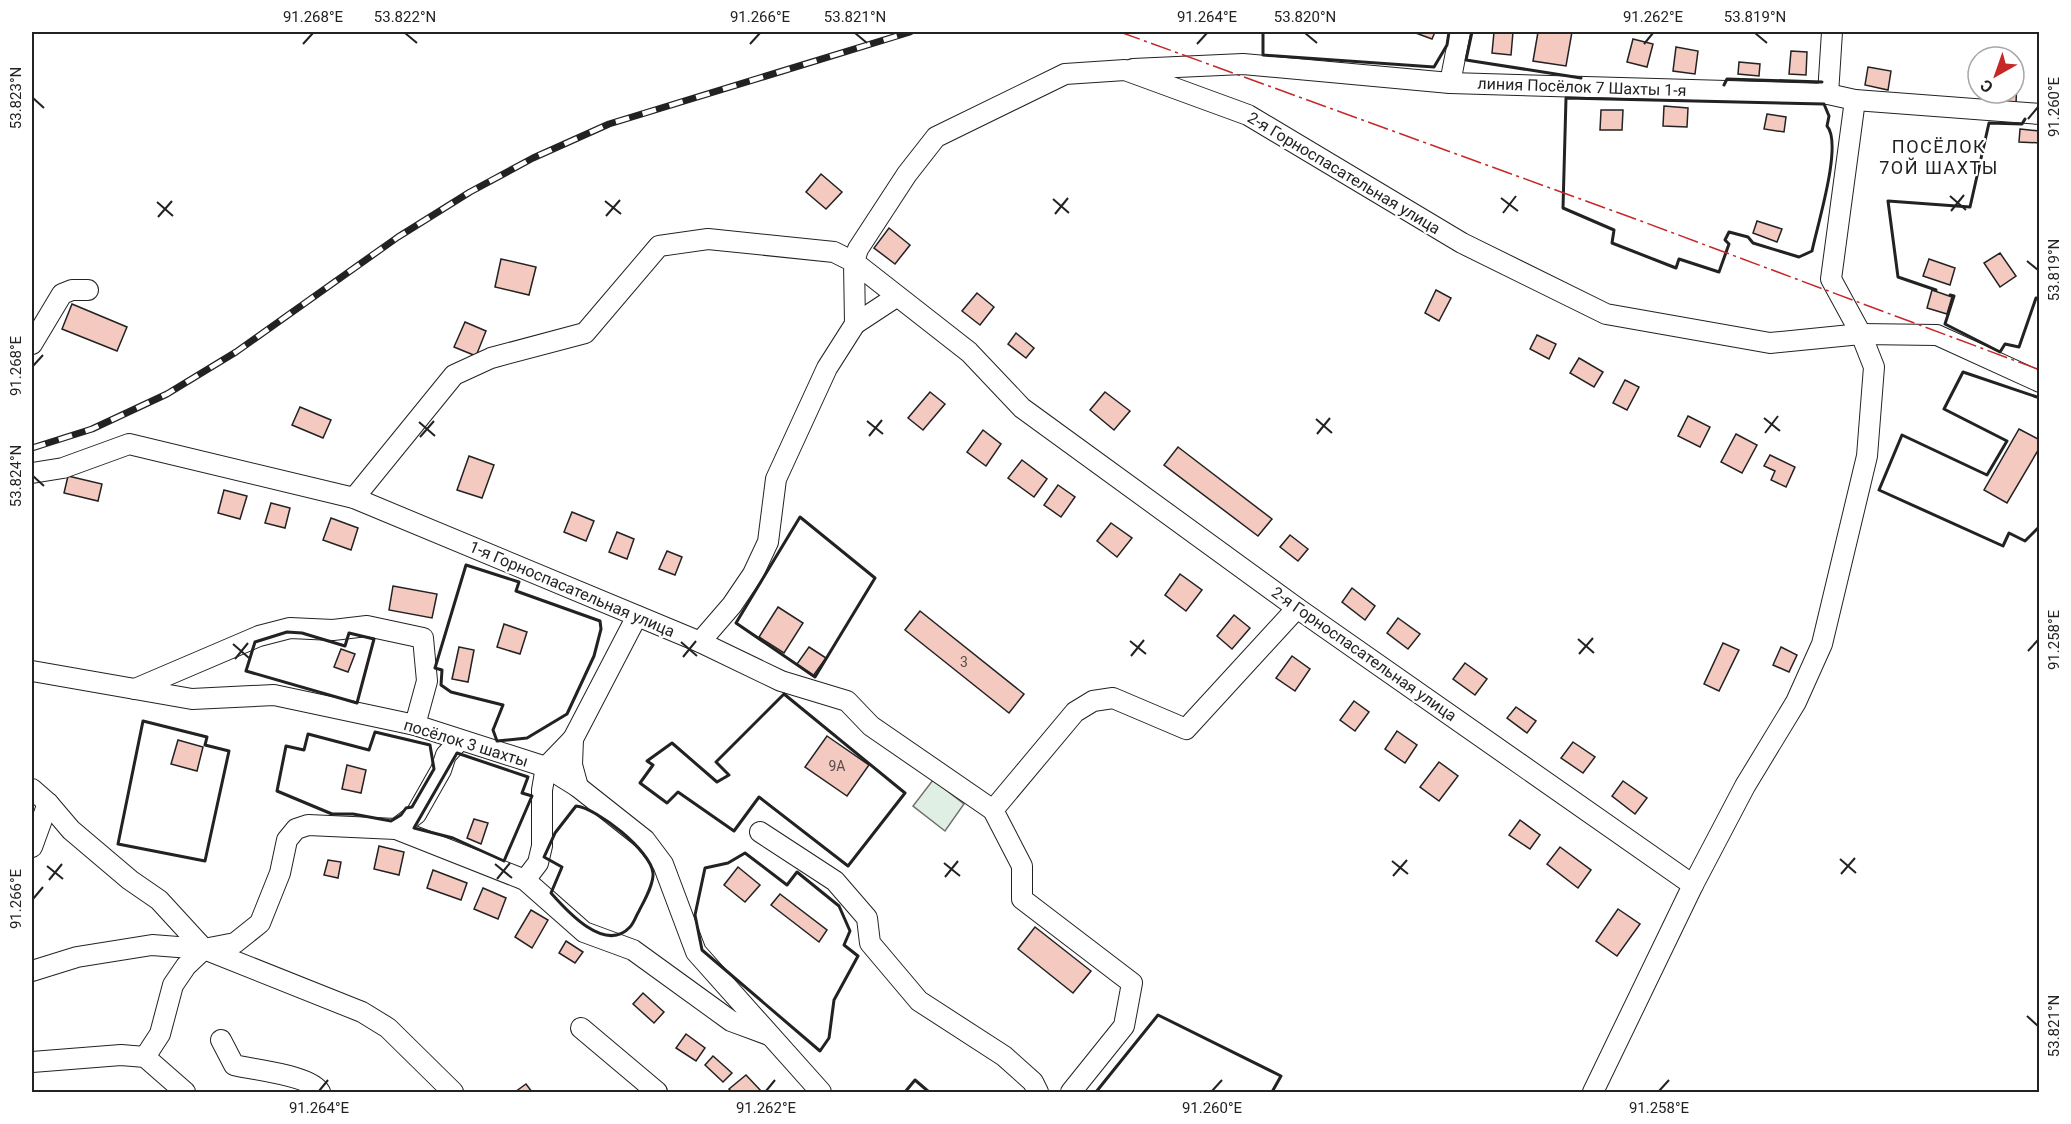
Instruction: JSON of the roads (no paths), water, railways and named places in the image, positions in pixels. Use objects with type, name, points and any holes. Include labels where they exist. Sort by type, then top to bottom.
[{"type":"street","points":[[1450,83],[1460,32]]},
{"type":"street","points":[[1828,94],[1832,32]]},
{"type":"street","name":"линия Посёлок 7 Шахты 1-я","points":[[1125,70],[1243,64],[1450,83],[1828,94],[1855,100],[2040,114]]},
{"type":"street","name":"2-я Горноспасательная улица","points":[[1693,885],[1297,608],[1022,408],[969,352],[854,262],[858,249],[907,174],[936,137],[1065,74],[1125,70],[1248,115],[1462,243],[1606,314],[1770,343],[1861,334],[1937,335],[2040,382]]},
{"type":"street","points":[[1593,1092],[1693,885],[1745,786],[1797,702],[1822,644],[1867,456],[1874,367],[1861,334],[1831,279],[1855,100]]},
{"type":"street","points":[[354,498],[454,375],[491,358],[585,333],[659,246],[708,239],[834,252],[854,262],[855,324]]},
{"type":"street","points":[[32,344],[62,294],[72,290],[88,291]]},
{"type":"street","points":[[700,642],[732,605],[758,564],[768,542],[776,479],[827,368],[855,324],[896,297]]},
{"type":"street","name":"1-я Горноспасательная улица","points":[[32,473],[63,468],[129,444],[354,498],[700,642],[781,681],[847,701],[871,726],[993,810],[1022,866],[1022,899],[1132,983],[1125,1026],[1071,1092]]},
{"type":"street","points":[[993,810],[1075,712],[1093,701],[1113,698],[1186,729],[1297,608]]},
{"type":"street","points":[[525,880],[538,863],[542,846],[542,790],[546,767],[573,739],[637,616]]},
{"type":"street","points":[[135,689],[259,636],[290,628],[333,630],[367,626],[423,638],[427,681],[415,725]]},
{"type":"street","name":"посёлок 3 шахты","points":[[33,673],[192,699],[274,695],[415,725],[546,767],[578,787],[645,840],[663,864],[696,952],[821,1092]]},
{"type":"street","points":[[573,739],[572,765],[578,787]]},
{"type":"street","points":[[396,829],[416,814],[441,770],[446,755],[460,740]]},
{"type":"street","points":[[32,789],[48,803],[70,830],[130,880],[159,900],[204,949]]},
{"type":"street","points":[[32,847],[48,803]]},
{"type":"street","name":"посёлок 3 шахты","points":[[204,949],[235,943],[260,923],[280,873],[287,840],[296,829],[308,825],[396,829],[525,880],[584,932],[633,950],[731,1021],[771,1036]]},
{"type":"street","points":[[760,832],[836,881],[867,918],[870,943],[919,1001],[1004,1056],[1033,1082],[1038,1092]]},
{"type":"street","points":[[32,971],[77,957],[152,945],[204,949],[362,1012],[388,1028],[453,1092]]},
{"type":"street","points":[[145,1057],[160,1034],[173,985],[186,966],[204,949]]},
{"type":"street","points":[[582,1028],[657,1092]]},
{"type":"street","points":[[221,1040],[234,1065],[296,1077],[317,1087],[320,1092]]},
{"type":"street","points":[[32,1062],[121,1055],[145,1057],[185,1092]]},
{"type":"railway","points":[[32,448],[92,429],[167,394],[236,352],[398,237],[470,192],[533,158],[609,124],[910,32]]},
{"type":"district","name":"ПОСЁЛОК 7ОЙ ШАХТЫ","points":[[1939,156]]}]
